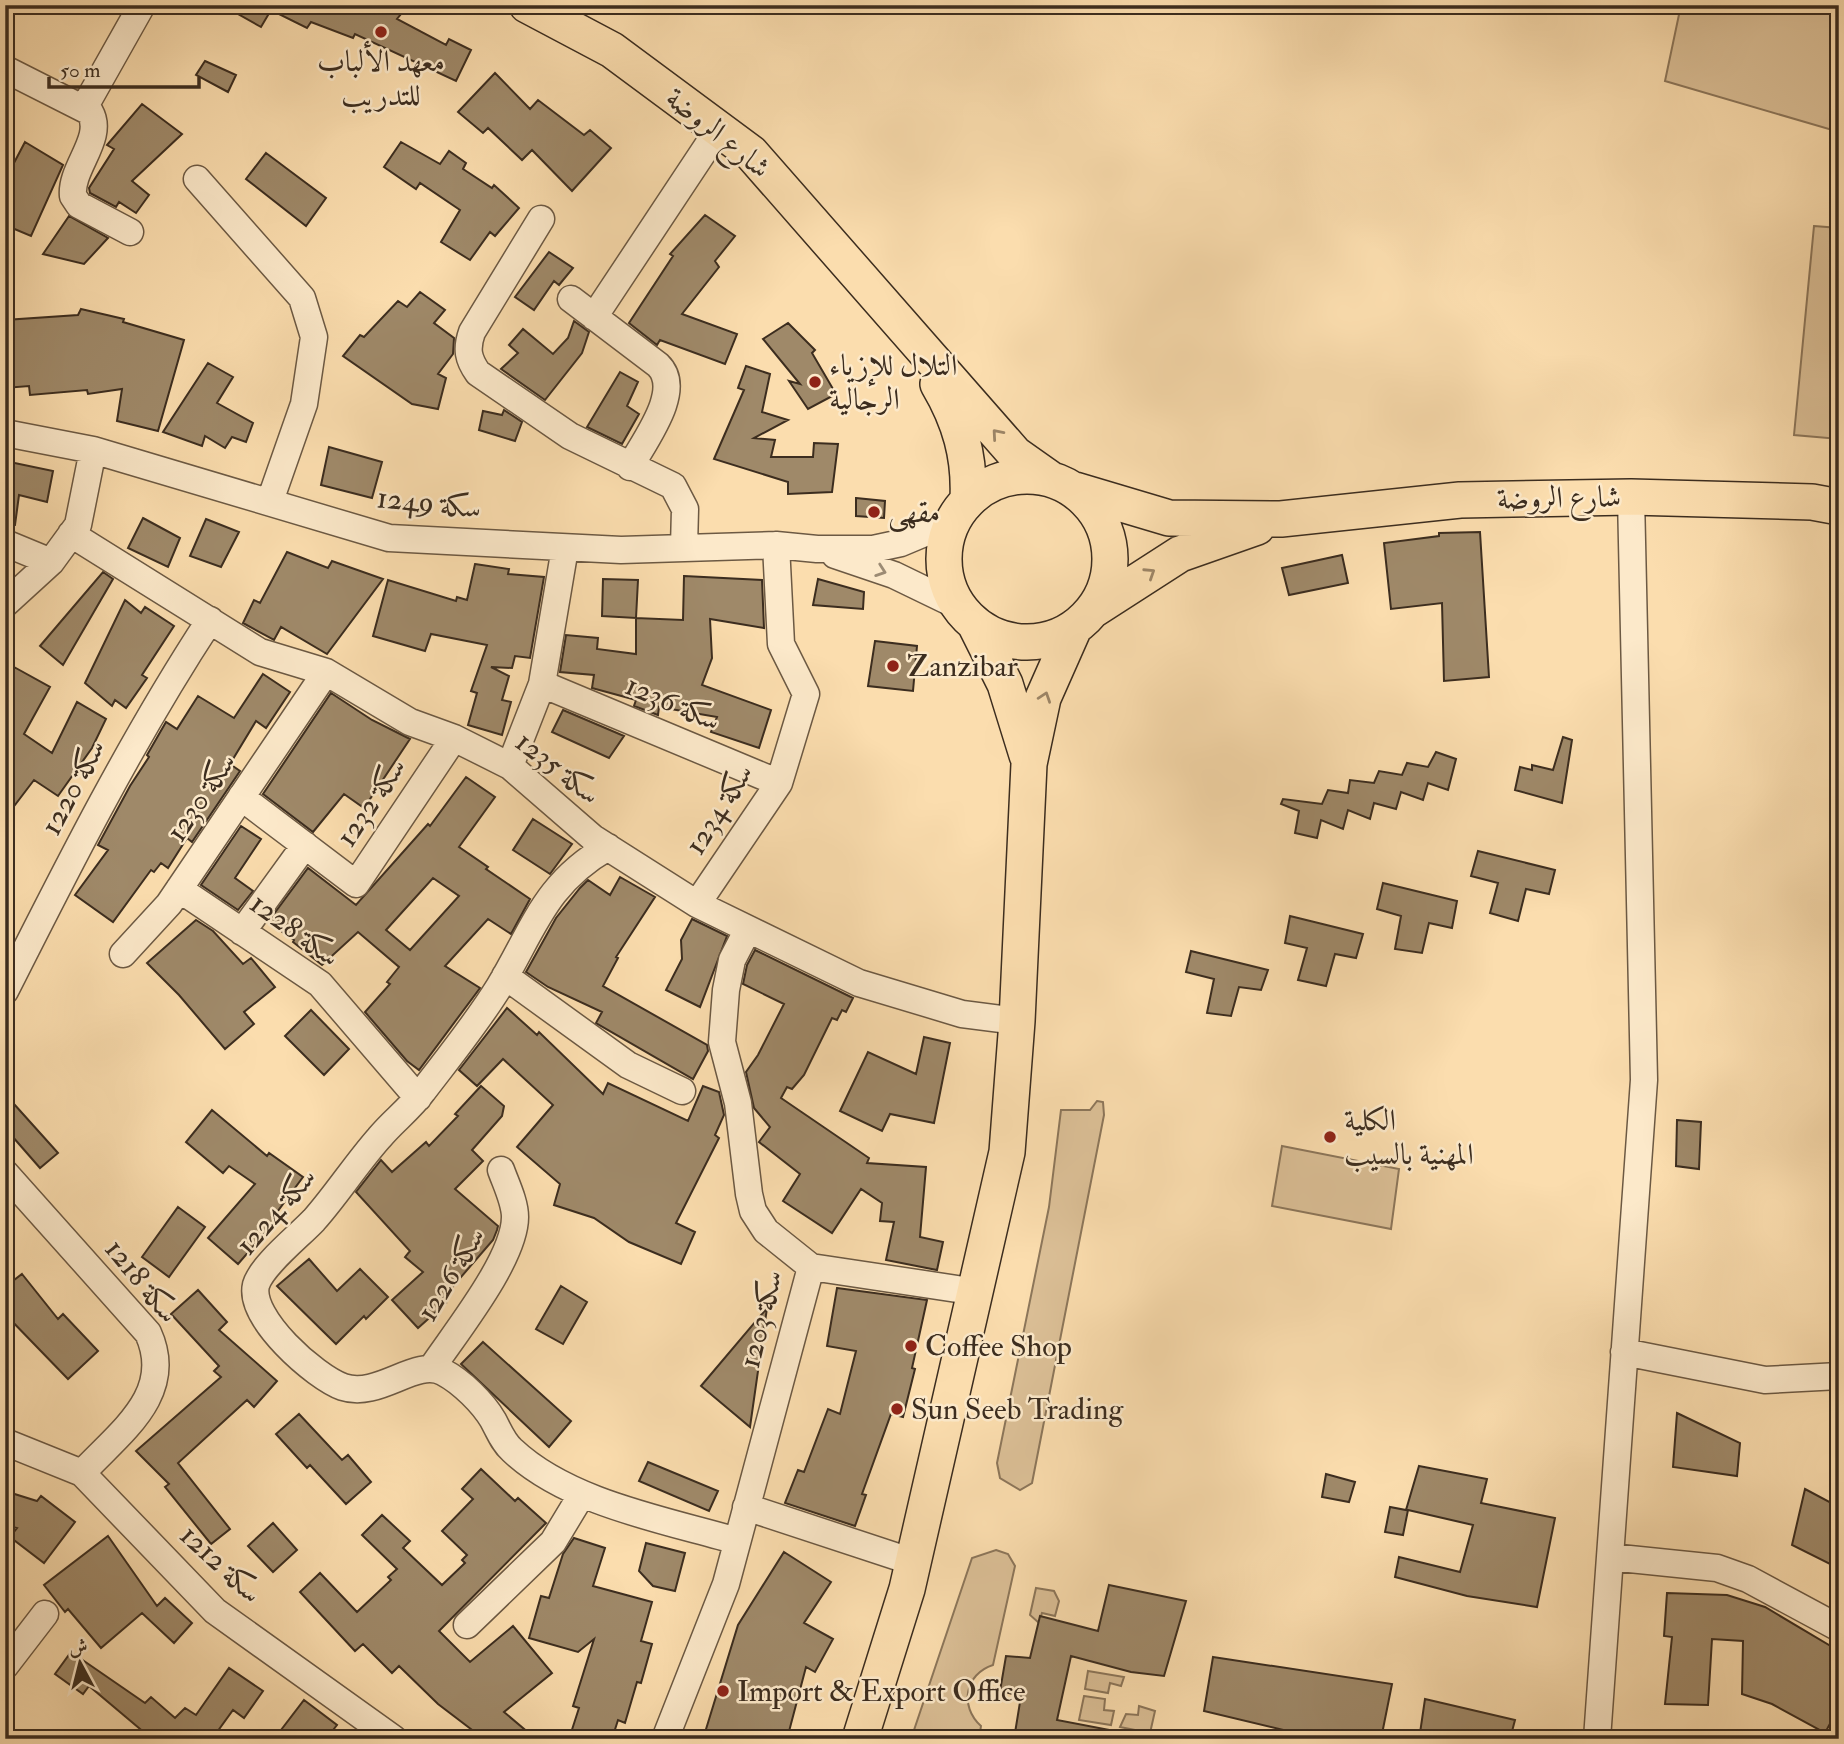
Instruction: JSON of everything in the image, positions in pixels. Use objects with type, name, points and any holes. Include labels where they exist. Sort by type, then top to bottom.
[{"type":"main road","name":"شارع الروضة","points":[[527,5],[612,50],[720,127],[751,153],[1015,454],[1062,484],[1168,518],[1281,519],[1460,499],[1631,497],[1812,502],[1839,507]]},
{"type":"main road","name":"شارع الروضة","points":[[906,330],[946,397],[965,444],[969,472],[960,510]]},
{"type":"main road","points":[[860,1739],[907,1589],[1007,1152],[1017,1021],[1029,764],[1043,698],[1084,619],[1106,587],[1111,562],[1108,536],[1095,510],[1062,484],[1020,476],[1001,480],[960,510],[943,550],[945,578],[1009,694],[1029,764]]},
{"type":"main road","name":"شارع الروضة","points":[[1084,619],[1180,554],[1281,519]]},
{"type":"main road","points":[[966,615],[999,638],[1024,643],[1050,639],[1084,619]]},
{"type":"street","points":[[84,107],[142,5]]},
{"type":"street","points":[[5,69],[84,107],[94,119],[95,128],[76,173],[73,195],[79,205],[130,232]]},
{"type":"street","points":[[594,317],[720,127]]},
{"type":"street","points":[[197,179],[302,298],[314,337],[314,354],[304,404],[270,501]]},
{"type":"street","points":[[541,219],[472,332],[468,344],[469,360],[478,373],[570,436],[630,467],[666,481],[679,493],[685,509],[684,547]]},
{"type":"street","points":[[571,299],[658,365],[667,378],[668,395],[630,467]]},
{"type":"street","name":"سكة 1249","points":[[5,433],[93,450],[388,538],[621,550],[776,545],[817,549],[873,548],[901,543],[960,510]]},
{"type":"street","points":[[5,604],[51,562],[78,525],[93,450]]},
{"type":"street","points":[[1597,1739],[1644,1080],[1631,497]]},
{"type":"street","name":"سكة 1235","points":[[71,534],[260,652],[326,672],[411,722],[454,738],[510,766],[608,847],[697,904],[859,983],[962,1014],[1017,1021]]},
{"type":"street","points":[[5,542],[51,562]]},
{"type":"street","name":"سكة 1234","points":[[697,904],[779,783],[806,694],[780,643],[776,545]]},
{"type":"street","points":[[510,766],[542,684],[565,548]]},
{"type":"street","name":"سكة 1249","points":[[817,549],[894,575],[966,615]]},
{"type":"street","name":"سكة 1220","points":[[5,991],[149,715],[210,620]]},
{"type":"street","name":"سكة 1230","points":[[123,954],[179,889],[326,672]]},
{"type":"street","name":"سكة 1236","points":[[542,684],[779,783]]},
{"type":"street","name":"سكة 1232","points":[[241,797],[356,884],[454,738]]},
{"type":"street","name":"سكة 1232","points":[[242,932],[305,845]]},
{"type":"street","name":"سكة 1224","points":[[431,1369],[366,1391],[338,1385],[318,1374],[300,1359],[268,1322],[256,1298],[259,1278],[330,1202],[381,1136],[418,1098],[475,1025],[550,895],[579,864],[608,847]]},
{"type":"street","name":"سكة 1228","points":[[179,889],[320,984],[418,1098]]},
{"type":"street","name":"سكة 1203","points":[[665,1739],[726,1584],[811,1267],[766,1231],[753,1211],[749,1194],[738,1103],[722,1042],[726,990],[732,960],[748,929]]},
{"type":"street","points":[[505,976],[628,1065],[682,1091]]},
{"type":"street","name":"سكة 1226","points":[[431,1369],[501,1263],[513,1237],[516,1214],[501,1170]]},
{"type":"street","name":"سكة 1218","points":[[5,1173],[148,1333],[157,1352],[153,1389],[144,1405],[82,1473]]},
{"type":"street","points":[[811,1267],[977,1292]]},
{"type":"street","points":[[1624,1352],[1765,1380],[1839,1376]]},
{"type":"street","points":[[431,1369],[443,1372],[482,1403],[511,1450],[582,1494],[737,1541]]},
{"type":"street","name":"سكة 1212","points":[[5,1442],[82,1473],[215,1611],[394,1739]]},
{"type":"street","points":[[467,1625],[553,1542],[582,1494]]},
{"type":"street","points":[[746,1507],[913,1562]]},
{"type":"street","points":[[1610,1557],[1717,1568],[1748,1579],[1839,1628]]},
{"type":"street","points":[[5,1667],[45,1614]]},
{"type":"shaded area","points":[[1681,5],[1839,5],[1839,132],[1665,81]]},
{"type":"shaded area","points":[[1814,226],[1839,228],[1839,439],[1794,435]]},
{"type":"shaded area","points":[[1097,1101],[1103,1102],[1104,1115],[1032,1483],[1020,1490],[1000,1478],[997,1463],[1049,1207],[1061,1110],[1090,1110]]},
{"type":"shaded area","points":[[1282,1146],[1399,1169],[1391,1229],[1272,1206]]},
{"type":"shaded area","points":[[996,1550],[1008,1554],[1015,1566],[993,1665],[976,1676],[968,1691],[970,1709],[981,1726],[979,1739],[911,1739],[972,1558]]},
{"type":"shaded area","points":[[1036,1588],[1054,1591],[1059,1601],[1055,1616],[1042,1613],[1039,1623],[1030,1615]]},
{"type":"shaded area","points":[[1088,1671],[1124,1677],[1121,1686],[1110,1683],[1108,1693],[1085,1689]]},
{"type":"shaded area","points":[[1084,1696],[1105,1699],[1104,1710],[1114,1711],[1111,1725],[1079,1720]]},
{"type":"shaded area","points":[[1139,1706],[1155,1711],[1150,1733],[1120,1727],[1126,1714],[1138,1715]]},
{"type":"building","points":[[222,5],[385,5],[401,14],[397,19],[446,45],[449,39],[471,50],[456,81],[355,34],[353,38],[311,22],[307,28],[271,10],[261,27]]},
{"type":"building","points":[[205,61],[236,75],[228,92],[196,75]]},
{"type":"building","points":[[495,73],[530,109],[538,100],[584,135],[590,130],[611,148],[572,191],[532,150],[522,160],[488,128],[483,133],[458,112]]},
{"type":"building","points":[[142,104],[182,134],[132,181],[149,195],[136,213],[119,202],[116,207],[90,193],[89,188],[114,149],[107,145]]},
{"type":"building","points":[[25,142],[63,165],[31,236],[5,225],[5,180]]},
{"type":"building","points":[[401,142],[440,164],[449,151],[466,163],[463,169],[492,188],[494,185],[519,208],[495,236],[490,232],[470,260],[441,242],[460,210],[420,183],[416,189],[384,167]]},
{"type":"building","points":[[266,153],[326,198],[306,226],[246,179]]},
{"type":"building","points":[[705,215],[735,236],[715,261],[719,267],[682,314],[737,334],[725,364],[660,340],[657,345],[629,323],[673,256],[670,254]]},
{"type":"building","points":[[69,216],[108,238],[84,264],[43,254]]},
{"type":"building","points":[[549,252],[573,268],[559,285],[554,281],[534,310],[515,297]]},
{"type":"building","points":[[420,292],[445,310],[434,323],[454,338],[453,354],[438,374],[446,378],[438,409],[412,404],[343,356],[360,335],[364,337],[398,301],[407,307]]},
{"type":"building","points":[[81,309],[124,319],[123,322],[184,340],[158,431],[117,421],[122,389],[88,394],[87,390],[30,395],[29,386],[5,388],[5,320],[78,315]]},
{"type":"building","points":[[574,321],[589,332],[582,353],[545,400],[501,369],[518,353],[509,345],[523,329],[553,354],[568,338]]},
{"type":"building","points":[[788,323],[815,350],[812,353],[836,394],[808,409],[789,381],[800,384],[763,339]]},
{"type":"building","points":[[208,363],[233,377],[217,403],[253,423],[246,442],[232,437],[225,448],[205,436],[202,446],[163,432]]},
{"type":"building","points":[[746,366],[770,374],[762,412],[788,420],[754,438],[775,440],[771,457],[813,457],[814,443],[838,444],[832,492],[788,494],[788,482],[714,459],[744,390],[738,388]]},
{"type":"building","points":[[620,372],[638,382],[627,406],[639,414],[622,444],[587,427]]},
{"type":"building","points":[[504,410],[522,422],[515,441],[479,430],[483,411],[502,415]]},
{"type":"building","points":[[329,447],[382,462],[372,498],[321,485]]},
{"type":"building","points":[[5,461],[53,471],[47,502],[19,495],[15,525],[5,524]]},
{"type":"building","points":[[856,498],[885,501],[884,518],[856,516]]},
{"type":"building","points":[[143,518],[180,538],[168,567],[128,548]]},
{"type":"building","points":[[206,519],[239,532],[221,567],[190,556]]},
{"type":"building","points":[[1480,532],[1489,677],[1444,681],[1442,603],[1391,609],[1384,543],[1439,536],[1439,533]]},
{"type":"building","points":[[287,552],[328,568],[332,561],[383,579],[327,654],[281,627],[274,640],[243,623],[254,600],[260,603]]},
{"type":"building","points":[[1342,555],[1348,583],[1289,595],[1282,568]]},
{"type":"building","points":[[475,564],[509,569],[508,574],[544,577],[530,658],[515,656],[512,668],[491,667],[509,676],[502,700],[511,702],[502,735],[468,725],[477,693],[471,691],[487,645],[431,634],[425,651],[373,636],[388,580],[456,601],[457,597],[467,600]]},
{"type":"building","points":[[103,572],[113,579],[63,665],[40,646]]},
{"type":"building","points":[[684,576],[762,580],[764,628],[710,619],[712,658],[702,685],[771,710],[759,748],[711,732],[717,717],[659,707],[658,715],[634,706],[636,700],[592,688],[594,675],[560,672],[566,635],[598,638],[597,649],[636,654],[636,618],[683,620]]},
{"type":"building","points":[[603,579],[638,580],[636,618],[602,616]]},
{"type":"building","points":[[818,579],[864,592],[863,609],[813,605]]},
{"type":"building","points":[[125,600],[141,613],[145,607],[174,626],[142,675],[147,678],[126,708],[115,700],[112,706],[85,683]]},
{"type":"building","name":"Zanzibar","points":[[875,641],[917,646],[913,691],[868,686]]},
{"type":"building","points":[[14,667],[50,687],[24,734],[52,753],[77,702],[106,719],[92,748],[58,796],[34,780],[5,818],[5,683]]},
{"type":"building","points":[[263,674],[290,692],[266,728],[256,721],[230,764],[240,771],[192,842],[187,838],[168,868],[161,863],[154,872],[151,870],[113,922],[75,895],[108,850],[98,845],[166,722],[177,729],[198,696],[234,718]]},
{"type":"building","points":[[331,693],[372,720],[410,739],[364,808],[344,794],[313,832],[263,794]]},
{"type":"building","points":[[563,710],[624,736],[609,758],[552,732]]},
{"type":"building","points":[[1563,737],[1572,740],[1562,803],[1515,790],[1520,767],[1532,770],[1532,765],[1553,770]]},
{"type":"building","points":[[1436,752],[1456,759],[1448,790],[1428,783],[1423,800],[1401,792],[1396,809],[1374,803],[1370,819],[1348,810],[1343,829],[1321,820],[1317,838],[1295,833],[1299,811],[1281,804],[1283,799],[1322,804],[1328,790],[1348,793],[1350,780],[1374,783],[1379,771],[1402,775],[1407,763],[1428,767]]},
{"type":"building","points":[[466,777],[495,797],[459,847],[530,899],[511,934],[488,919],[445,966],[480,988],[419,1070],[407,1061],[365,1012],[390,984],[387,982],[399,967],[358,932],[322,965],[293,942],[294,940],[268,922],[308,868],[356,905],[428,824],[430,826]],"holes":[[[433,878],[459,896],[410,950],[386,930]]]},
{"type":"building","points":[[533,819],[572,844],[550,874],[513,850]]},
{"type":"building","points":[[241,826],[261,839],[235,878],[253,891],[238,910],[201,885]]},
{"type":"building","points":[[1478,851],[1555,870],[1549,894],[1526,889],[1518,921],[1490,913],[1498,883],[1471,876]]},
{"type":"building","points":[[620,877],[655,897],[616,957],[618,958],[603,986],[707,1045],[708,1051],[693,1079],[596,1023],[602,1012],[548,987],[526,972],[556,918],[580,888],[588,880],[610,895]]},
{"type":"building","points":[[1383,883],[1457,901],[1452,928],[1429,923],[1422,953],[1395,949],[1401,916],[1377,909]]},
{"type":"building","points":[[1290,916],[1363,934],[1356,958],[1335,954],[1326,986],[1298,980],[1307,948],[1285,943]]},
{"type":"building","points":[[692,919],[727,936],[700,1007],[666,990],[682,959],[681,940]]},
{"type":"building","points":[[196,920],[213,931],[243,964],[251,958],[275,987],[244,1012],[254,1024],[225,1049],[179,995],[147,963]]},
{"type":"building","points":[[755,950],[853,998],[846,1012],[842,1010],[837,1020],[832,1018],[804,1075],[792,1089],[787,1087],[781,1098],[869,1158],[867,1163],[926,1167],[920,1237],[943,1242],[937,1270],[886,1260],[894,1222],[880,1221],[882,1203],[861,1189],[832,1233],[783,1201],[800,1174],[759,1142],[770,1127],[754,1108],[746,1072],[758,1055],[784,1004],[743,984],[747,965]]},
{"type":"building","points":[[1191,951],[1268,970],[1261,990],[1239,987],[1231,1016],[1207,1013],[1214,979],[1186,972]]},
{"type":"building","points":[[507,1008],[537,1035],[539,1032],[603,1094],[608,1083],[688,1121],[703,1086],[719,1092],[724,1115],[715,1135],[719,1138],[676,1223],[695,1232],[681,1264],[629,1242],[594,1218],[554,1205],[560,1184],[517,1147],[553,1105],[503,1059],[477,1086],[459,1070]]},
{"type":"building","points":[[311,1010],[349,1049],[324,1075],[285,1036]]},
{"type":"building","points":[[924,1037],[950,1043],[934,1123],[890,1114],[882,1131],[840,1111],[868,1052],[916,1074]]},
{"type":"building","points":[[481,1086],[504,1106],[502,1116],[472,1150],[483,1161],[455,1189],[498,1226],[497,1230],[493,1240],[442,1299],[446,1303],[418,1328],[392,1300],[423,1272],[405,1257],[410,1251],[356,1192],[381,1160],[392,1172],[426,1142],[429,1146],[458,1116],[455,1114]]},
{"type":"building","points":[[5,1094],[58,1153],[40,1168],[5,1128]]},
{"type":"building","points":[[212,1110],[267,1156],[269,1153],[303,1177],[275,1215],[278,1218],[238,1264],[208,1238],[255,1184],[229,1166],[223,1173],[186,1142]]},
{"type":"building","points":[[1677,1120],[1701,1122],[1699,1169],[1676,1166]]},
{"type":"building","points":[[178,1207],[205,1227],[169,1277],[142,1257]]},
{"type":"building","points":[[309,1259],[337,1291],[360,1269],[388,1297],[336,1344],[277,1286]]},
{"type":"building","points":[[22,1274],[58,1319],[63,1314],[98,1351],[68,1379],[5,1314],[5,1287]]},
{"type":"building","points":[[561,1286],[587,1302],[563,1344],[536,1329]]},
{"type":"building","points":[[837,1288],[927,1300],[912,1368],[915,1369],[903,1417],[891,1414],[862,1494],[866,1495],[855,1526],[785,1503],[798,1470],[804,1472],[828,1409],[840,1414],[856,1351],[827,1346]]},
{"type":"building","points":[[198,1290],[227,1322],[219,1330],[277,1381],[254,1407],[247,1400],[178,1463],[230,1529],[211,1544],[165,1487],[169,1484],[136,1451],[221,1377],[214,1371],[219,1366],[171,1314]]},
{"type":"building","points":[[767,1308],[750,1427],[701,1386]]},
{"type":"building","points":[[483,1342],[571,1421],[549,1447],[461,1364]]},
{"type":"building","points":[[1677,1413],[1740,1443],[1737,1476],[1673,1467]]},
{"type":"building","points":[[299,1414],[342,1460],[348,1455],[371,1482],[346,1504],[310,1465],[307,1468],[276,1434]]},
{"type":"building","points":[[648,1462],[718,1491],[709,1511],[639,1481]]},
{"type":"building","points":[[1419,1466],[1487,1479],[1481,1503],[1555,1518],[1537,1607],[1467,1596],[1395,1577],[1399,1557],[1460,1572],[1473,1525],[1408,1510],[1403,1535],[1385,1532],[1390,1507],[1406,1510]]},
{"type":"building","points":[[481,1469],[515,1501],[518,1498],[546,1523],[439,1631],[470,1662],[513,1626],[552,1673],[504,1712],[536,1739],[484,1739],[438,1704],[399,1666],[392,1673],[363,1644],[355,1651],[300,1592],[320,1573],[357,1612],[391,1580],[388,1577],[397,1569],[362,1535],[382,1515],[410,1541],[403,1548],[442,1585],[465,1563],[462,1560],[467,1555],[442,1531],[473,1499],[462,1489]]},
{"type":"building","points":[[1326,1474],[1355,1482],[1349,1502],[1322,1497]]},
{"type":"building","points":[[1805,1489],[1839,1507],[1839,1553],[1832,1565],[1792,1545]]},
{"type":"building","points":[[5,1491],[37,1501],[41,1496],[75,1522],[44,1563],[10,1537],[17,1528],[5,1525]]},
{"type":"building","points":[[273,1523],[297,1550],[273,1572],[248,1546]]},
{"type":"building","points":[[108,1536],[157,1606],[165,1598],[192,1623],[174,1643],[142,1613],[101,1648],[68,1609],[65,1612],[44,1585]]},
{"type":"building","points":[[574,1538],[605,1548],[593,1586],[652,1602],[641,1641],[652,1644],[641,1683],[637,1682],[625,1723],[618,1720],[612,1739],[569,1739],[579,1708],[573,1706],[594,1639],[578,1652],[529,1638],[541,1596],[549,1598],[563,1554]]},
{"type":"building","points":[[646,1543],[685,1553],[675,1591],[653,1586],[639,1571]]},
{"type":"building","points":[[784,1552],[831,1582],[804,1623],[833,1639],[815,1672],[806,1667],[787,1739],[703,1739],[738,1625]]},
{"type":"building","points":[[1109,1585],[1186,1601],[1164,1676],[1131,1672],[1071,1656],[1057,1720],[1115,1731],[1115,1739],[1014,1739],[1021,1696],[1000,1691],[1006,1656],[1030,1658],[1040,1616],[1098,1631]]},
{"type":"building","points":[[1667,1593],[1727,1595],[1765,1607],[1839,1651],[1839,1707],[1825,1733],[1772,1704],[1742,1694],[1743,1641],[1712,1639],[1708,1705],[1665,1704],[1672,1637],[1664,1636]]},
{"type":"building","points":[[71,1652],[145,1703],[151,1697],[175,1718],[185,1708],[196,1715],[229,1668],[263,1691],[244,1718],[233,1710],[212,1739],[152,1739],[89,1686],[83,1694],[55,1674]]},
{"type":"building","points":[[1213,1657],[1392,1684],[1381,1739],[1321,1739],[1204,1711]]},
{"type":"building","points":[[1425,1699],[1515,1720],[1510,1739],[1429,1739],[1420,1733]]},
{"type":"building","points":[[304,1700],[337,1725],[326,1739],[293,1739],[281,1730]]},
{"type":"place","name":"معهد الألباب للتدريب","points":[[381,32]]},
{"type":"place","name":"التلال للإزياء الرجالية","points":[[815,382]]},
{"type":"place","name":"مقهى","points":[[874,512]]},
{"type":"place","name":"Zanzibar","points":[[893,666]]},
{"type":"place","name":"الكلية المهنية بالسيب","points":[[1330,1137]]},
{"type":"place","name":"Coffee Shop","points":[[911,1346]]},
{"type":"place","name":"Sun Seeb Trading","points":[[897,1409]]},
{"type":"place","name":"Import & Export Office","points":[[723,1691]]}]
